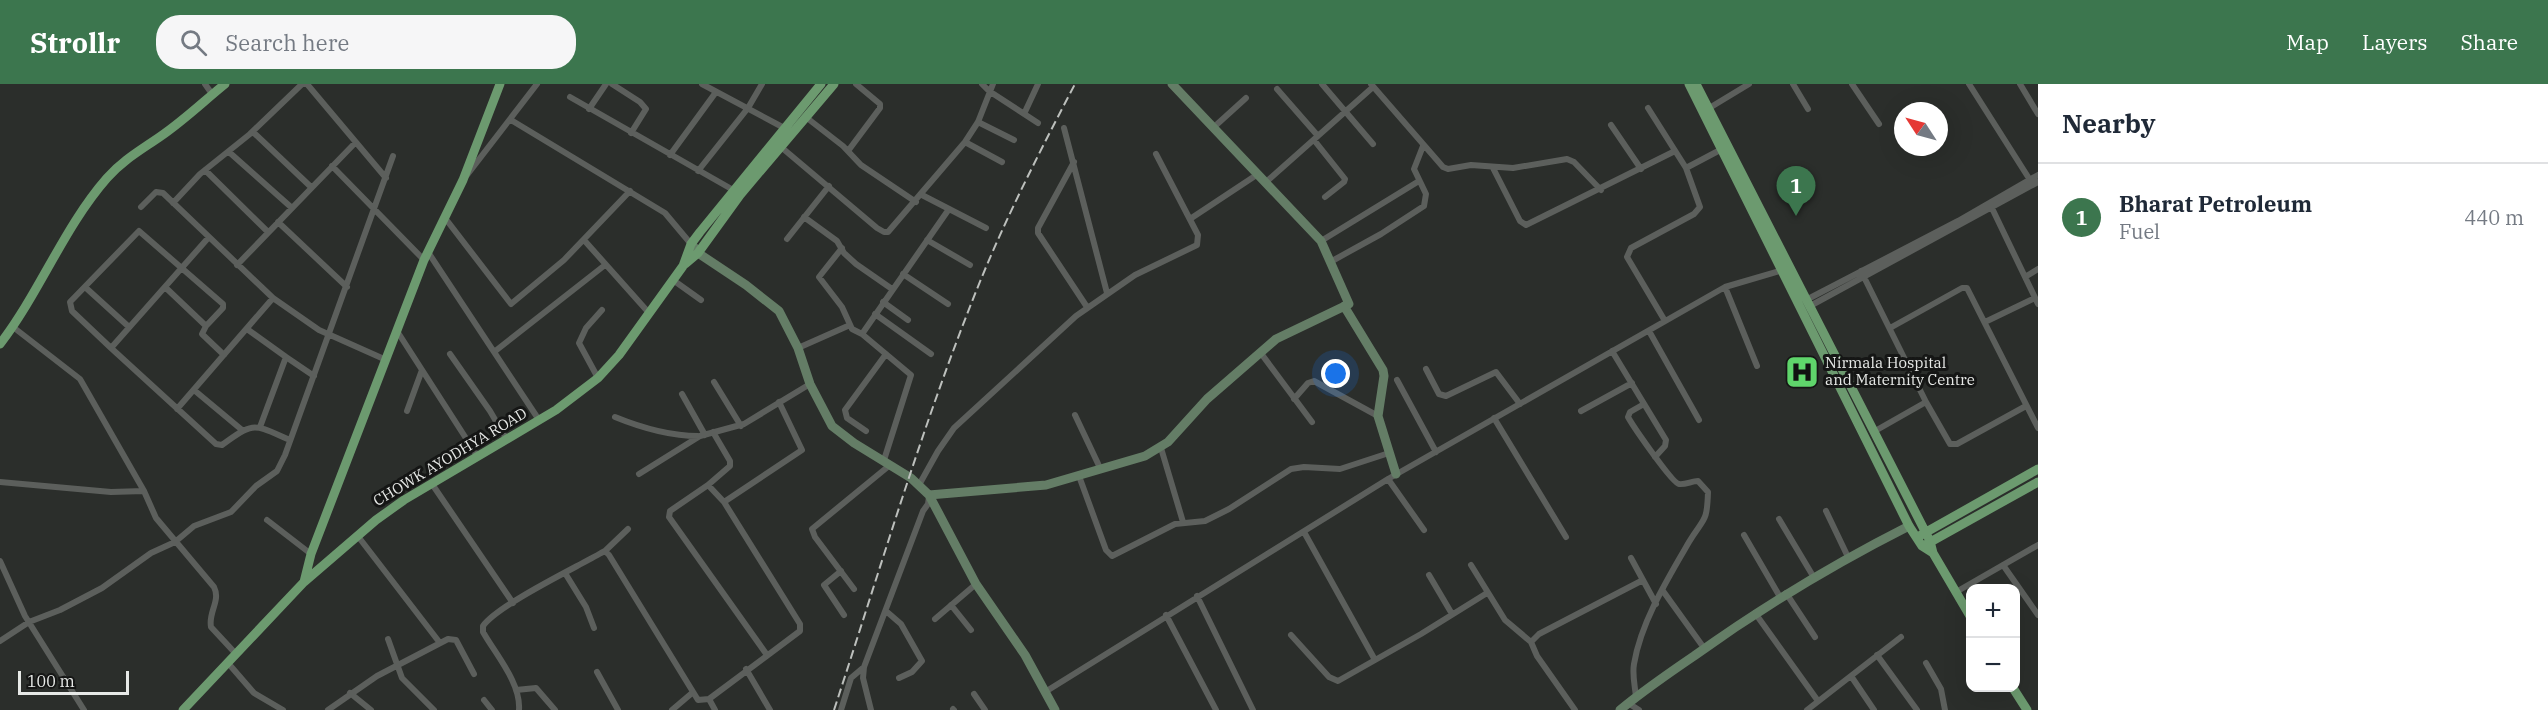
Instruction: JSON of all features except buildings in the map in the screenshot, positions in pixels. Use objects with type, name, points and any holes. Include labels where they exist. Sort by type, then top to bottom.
[{"type":"main road","points":[[0,344],[105,180],[123,161],[162,136],[225,84]]},
{"type":"main road","points":[[304,582],[311,554],[384,358],[426,256],[463,180],[500,84]]},
{"type":"main road","points":[[683,266],[698,253],[736,192],[781,147],[821,84]]},
{"type":"main road","points":[[683,266],[692,244],[790,131],[807,118],[834,84]]},
{"type":"main road","points":[[1689,84],[1706,110],[1875,431],[1904,504],[1909,526],[1933,553],[1966,608]]},
{"type":"main road","points":[[1696,84],[1722,150],[1784,270],[1802,311],[1923,540]]},
{"type":"main road","name":"CHOWK AYODHYA ROAD","points":[[183,710],[304,582],[385,513],[539,420],[575,397],[598,378],[619,355],[683,266]]},
{"type":"main road","points":[[1923,540],[2038,469]]},
{"type":"main road","points":[[1923,540],[2038,482]]},
{"type":"main road","points":[[2016,692],[2027,710]]},
{"type":"street","points":[[205,84],[212,94]]},
{"type":"street","points":[[173,203],[205,170],[253,132],[303,84],[307,84],[386,178]]},
{"type":"street","points":[[463,180],[537,84]]},
{"type":"street","points":[[589,109],[606,84]]},
{"type":"street","points":[[612,84],[645,105],[646,109],[632,133]]},
{"type":"street","points":[[702,84],[790,131]]},
{"type":"street","points":[[698,171],[748,108],[762,84]]},
{"type":"street","points":[[848,151],[880,108],[880,104],[856,84]]},
{"type":"street","points":[[982,84],[988,92],[1038,123]]},
{"type":"street","points":[[781,147],[884,232],[892,230],[965,142],[978,122],[993,84]]},
{"type":"street","points":[[1024,114],[1038,84]]},
{"type":"street","points":[[929,495],[960,491],[1020,489],[1079,476],[1145,456],[1161,448],[1208,399],[1260,352],[1290,331],[1349,304],[1332,261],[1321,241],[1172,84]]},
{"type":"street","points":[[1322,84],[1373,144]]},
{"type":"street","points":[[1706,110],[1749,84]]},
{"type":"street","points":[[1793,84],[1808,109]]},
{"type":"street","points":[[1852,84],[1879,124]]},
{"type":"street","points":[[1969,84],[2030,180]]},
{"type":"street","points":[[2020,84],[2038,114]]},
{"type":"street","points":[[1266,182],[1372,86],[1424,146],[1448,169],[1471,165],[1513,168],[1567,159],[1574,162],[1601,190]]},
{"type":"street","points":[[1277,89],[1345,179],[1325,197]]},
{"type":"street","points":[[670,155],[716,92]]},
{"type":"street","points":[[570,97],[736,192]]},
{"type":"street","points":[[1214,127],[1246,98]]},
{"type":"street","points":[[1648,108],[1686,168],[1700,207],[1699,210],[1631,248],[1627,253],[1627,257],[1665,321]]},
{"type":"street","points":[[807,118],[848,151],[861,165],[916,202]]},
{"type":"street","points":[[511,120],[665,213],[698,253],[770,302],[785,320],[798,348],[810,384],[832,426],[854,443],[887,462],[929,495],[976,584],[1025,655],[1054,710]]},
{"type":"street","points":[[978,122],[1014,140]]},
{"type":"street","points":[[1611,124],[1641,169]]},
{"type":"street","points":[[1064,128],[1107,293]]},
{"type":"street","points":[[253,132],[311,187]]},
{"type":"street","points":[[965,142],[1002,162]]},
{"type":"street","points":[[237,265],[355,143]]},
{"type":"street","points":[[1332,261],[1420,210],[1426,200],[1414,169],[1424,146]]},
{"type":"street","points":[[1686,168],[1722,150]]},
{"type":"street","points":[[1492,168],[1520,221],[1526,225],[1601,190],[1675,151]]},
{"type":"street","points":[[229,152],[292,208]]},
{"type":"street","points":[[919,485],[954,428],[1087,307],[1135,275],[1194,248],[1199,241],[1198,235],[1156,154]]},
{"type":"street","points":[[0,641],[29,622],[60,610],[102,588],[152,553],[175,542],[194,526],[222,517],[238,506],[282,465],[393,156]]},
{"type":"street","points":[[1074,162],[1038,228],[1038,233],[1087,307]]},
{"type":"street","points":[[332,166],[374,210],[426,256],[539,420]]},
{"type":"street","points":[[205,170],[268,232]]},
{"type":"street","points":[[1190,219],[1258,174]]},
{"type":"street","points":[[1991,205],[2038,175]]},
{"type":"street","points":[[1321,241],[1419,181]]},
{"type":"street","points":[[1808,303],[2038,182]]},
{"type":"street","points":[[787,238],[829,186]]},
{"type":"street","points":[[141,207],[159,191],[273,298],[319,330],[384,358]]},
{"type":"street","points":[[445,218],[511,303],[556,267],[630,191]]},
{"type":"street","points":[[922,195],[986,228]]},
{"type":"street","points":[[1985,322],[2037,301],[1991,205]]},
{"type":"street","points":[[862,334],[949,209]]},
{"type":"street","points":[[804,217],[837,241],[856,264],[892,289]]},
{"type":"street","points":[[278,222],[347,287]]},
{"type":"street","points":[[224,355],[202,334],[224,306],[183,267],[139,231],[72,300],[69,306],[111,348],[219,445],[246,427],[260,428],[290,440]]},
{"type":"street","points":[[111,348],[209,237]]},
{"type":"street","points":[[584,240],[605,265],[652,309]]},
{"type":"street","points":[[927,240],[970,265]]},
{"type":"street","points":[[842,248],[819,277],[842,307],[850,325],[857,333],[862,334],[911,375],[887,462],[812,529],[812,533],[854,589]]},
{"type":"street","points":[[494,352],[605,265]]},
{"type":"street","points":[[2025,277],[2038,269]]},
{"type":"street","points":[[1045,692],[1392,476],[1725,287],[1784,270]]},
{"type":"street","points":[[903,274],[948,304]]},
{"type":"street","points":[[1862,274],[1947,442],[1953,445],[2026,406]]},
{"type":"street","points":[[673,280],[701,300]]},
{"type":"street","points":[[85,287],[129,327]]},
{"type":"street","points":[[165,287],[206,326]]},
{"type":"street","points":[[1725,287],[1757,366]]},
{"type":"street","points":[[1890,328],[1965,288],[1970,291],[2038,428]]},
{"type":"street","points":[[177,409],[273,298]]},
{"type":"street","points":[[883,302],[908,320]]},
{"type":"street","points":[[1344,306],[1383,370],[1378,416],[1389,453],[1392,476],[1424,530]]},
{"type":"street","points":[[598,378],[579,343],[586,328],[602,310]]},
{"type":"street","points":[[874,314],[931,354]]},
{"type":"street","points":[[798,348],[850,325]]},
{"type":"street","points":[[13,327],[80,379],[144,491],[156,518],[217,593],[210,621],[211,627],[236,654]]},
{"type":"street","points":[[247,329],[314,376]]},
{"type":"street","points":[[397,331],[478,457]]},
{"type":"street","points":[[1649,331],[1699,420]]},
{"type":"street","points":[[1612,351],[1666,442],[1655,457]]},
{"type":"street","points":[[1260,352],[1312,422]]},
{"type":"street","points":[[450,354],[490,411],[507,440]]},
{"type":"street","points":[[866,431],[848,418],[845,410],[886,354]]},
{"type":"street","points":[[260,428],[286,357]]},
{"type":"street","points":[[1426,369],[1439,394],[1446,396],[1496,372],[1520,404]]},
{"type":"street","points":[[406,411],[422,370]]},
{"type":"street","points":[[1397,380],[1436,452]]},
{"type":"street","points":[[1294,399],[1308,383],[1314,381],[1378,416]]},
{"type":"street","points":[[714,382],[741,426]]},
{"type":"street","points":[[1581,411],[1632,383]]},
{"type":"street","points":[[639,474],[702,436],[741,426],[810,384]]},
{"type":"street","points":[[194,390],[242,430]]},
{"type":"street","points":[[682,394],[702,436]]},
{"type":"street","points":[[724,502],[802,450],[779,402]]},
{"type":"street","points":[[1875,431],[1926,402]]},
{"type":"street","points":[[1636,696],[1634,665],[1640,642],[1656,604],[1690,541],[1707,516],[1708,492],[1698,481],[1682,484],[1675,482],[1655,457],[1628,417],[1630,412],[1644,404]]},
{"type":"street","points":[[1075,415],[1101,470]]},
{"type":"street","points":[[615,417],[645,429],[675,435],[702,436]]},
{"type":"street","points":[[1494,418],[1566,537]]},
{"type":"street","points":[[713,432],[730,461],[730,466],[708,485],[670,511],[669,517],[767,655]]},
{"type":"street","points":[[1161,448],[1183,522]]},
{"type":"street","points":[[1079,476],[1106,550],[1112,556],[1183,522],[1196,524],[1205,521],[1229,509],[1295,468],[1340,469],[1389,453]]},
{"type":"street","points":[[0,482],[111,492],[144,491]]},
{"type":"street","points":[[432,484],[513,603]]},
{"type":"street","points":[[605,551],[627,583],[693,693],[698,700],[709,699],[801,628],[724,502],[708,485]]},
{"type":"street","points":[[871,710],[863,678],[864,667],[923,511],[928,504],[929,495]]},
{"type":"street","points":[[1826,511],[1848,557]]},
{"type":"street","points":[[1779,519],[1813,576]]},
{"type":"street","points":[[267,520],[311,554]]},
{"type":"street","points":[[1620,710],[1704,648],[1783,595],[1813,576],[1909,526]]},
{"type":"street","points":[[519,710],[516,690],[483,632],[483,626],[487,620],[513,603],[605,551],[628,529]]},
{"type":"street","points":[[1304,532],[1375,660]]},
{"type":"street","points":[[1744,535],[1783,595],[1815,637]]},
{"type":"street","points":[[357,536],[440,644]]},
{"type":"street","points":[[1956,591],[2038,545]]},
{"type":"street","points":[[1631,558],[1656,604]]},
{"type":"street","points":[[0,561],[29,622],[84,710]]},
{"type":"street","points":[[1471,565],[1510,626],[1532,642],[1537,656],[1575,710]]},
{"type":"street","points":[[2003,565],[2038,615]]},
{"type":"street","points":[[841,571],[824,585],[844,615]]},
{"type":"street","points":[[565,573],[586,607],[594,628]]},
{"type":"street","points":[[1429,575],[1452,614]]},
{"type":"street","points":[[1532,642],[1539,634],[1643,580]]},
{"type":"street","points":[[935,619],[976,584]]},
{"type":"street","points":[[1663,591],[1704,648]]},
{"type":"street","points":[[1291,635],[1333,681],[1338,681],[1487,593]]},
{"type":"street","points":[[1197,596],[1253,710]]},
{"type":"street","points":[[951,605],[970,630]]},
{"type":"street","points":[[886,610],[901,624],[922,661],[912,672],[899,678]]},
{"type":"street","points":[[1755,613],[1818,701]]},
{"type":"street","points":[[1166,615],[1216,710]]},
{"type":"street","points":[[1807,710],[1901,637]]},
{"type":"street","points":[[388,639],[397,667],[408,685],[434,710]]},
{"type":"street","points":[[328,710],[350,693],[448,639],[456,640],[474,674]]},
{"type":"street","points":[[1877,655],[1917,710]]},
{"type":"street","points":[[228,663],[254,693],[283,710]]},
{"type":"street","points":[[1926,663],[1941,689],[1945,707],[1937,710]]},
{"type":"street","points":[[841,710],[851,678],[864,667]]},
{"type":"street","points":[[746,669],[770,710]]},
{"type":"street","points":[[597,672],[618,710]]},
{"type":"street","points":[[1851,676],[1874,710]]},
{"type":"street","points":[[516,690],[536,688],[555,710]]},
{"type":"street","points":[[350,693],[371,710]]},
{"type":"street","points":[[672,710],[693,693]]},
{"type":"street","points":[[974,694],[985,710]]},
{"type":"street","points":[[709,699],[716,710]]},
{"type":"street","points":[[484,700],[492,710]]},
{"type":"street","points":[[1628,703],[1639,710]]},
{"type":"railway","points":[[834,710],[920,445],[977,289],[999,237],[1075,84]]},
{"type":"place","name":"Bharat Petroleum","points":[[1796,216]]},
{"type":"place","name":"Nirmala Hospital and Maternity Centre","points":[[1802,372]]}]
